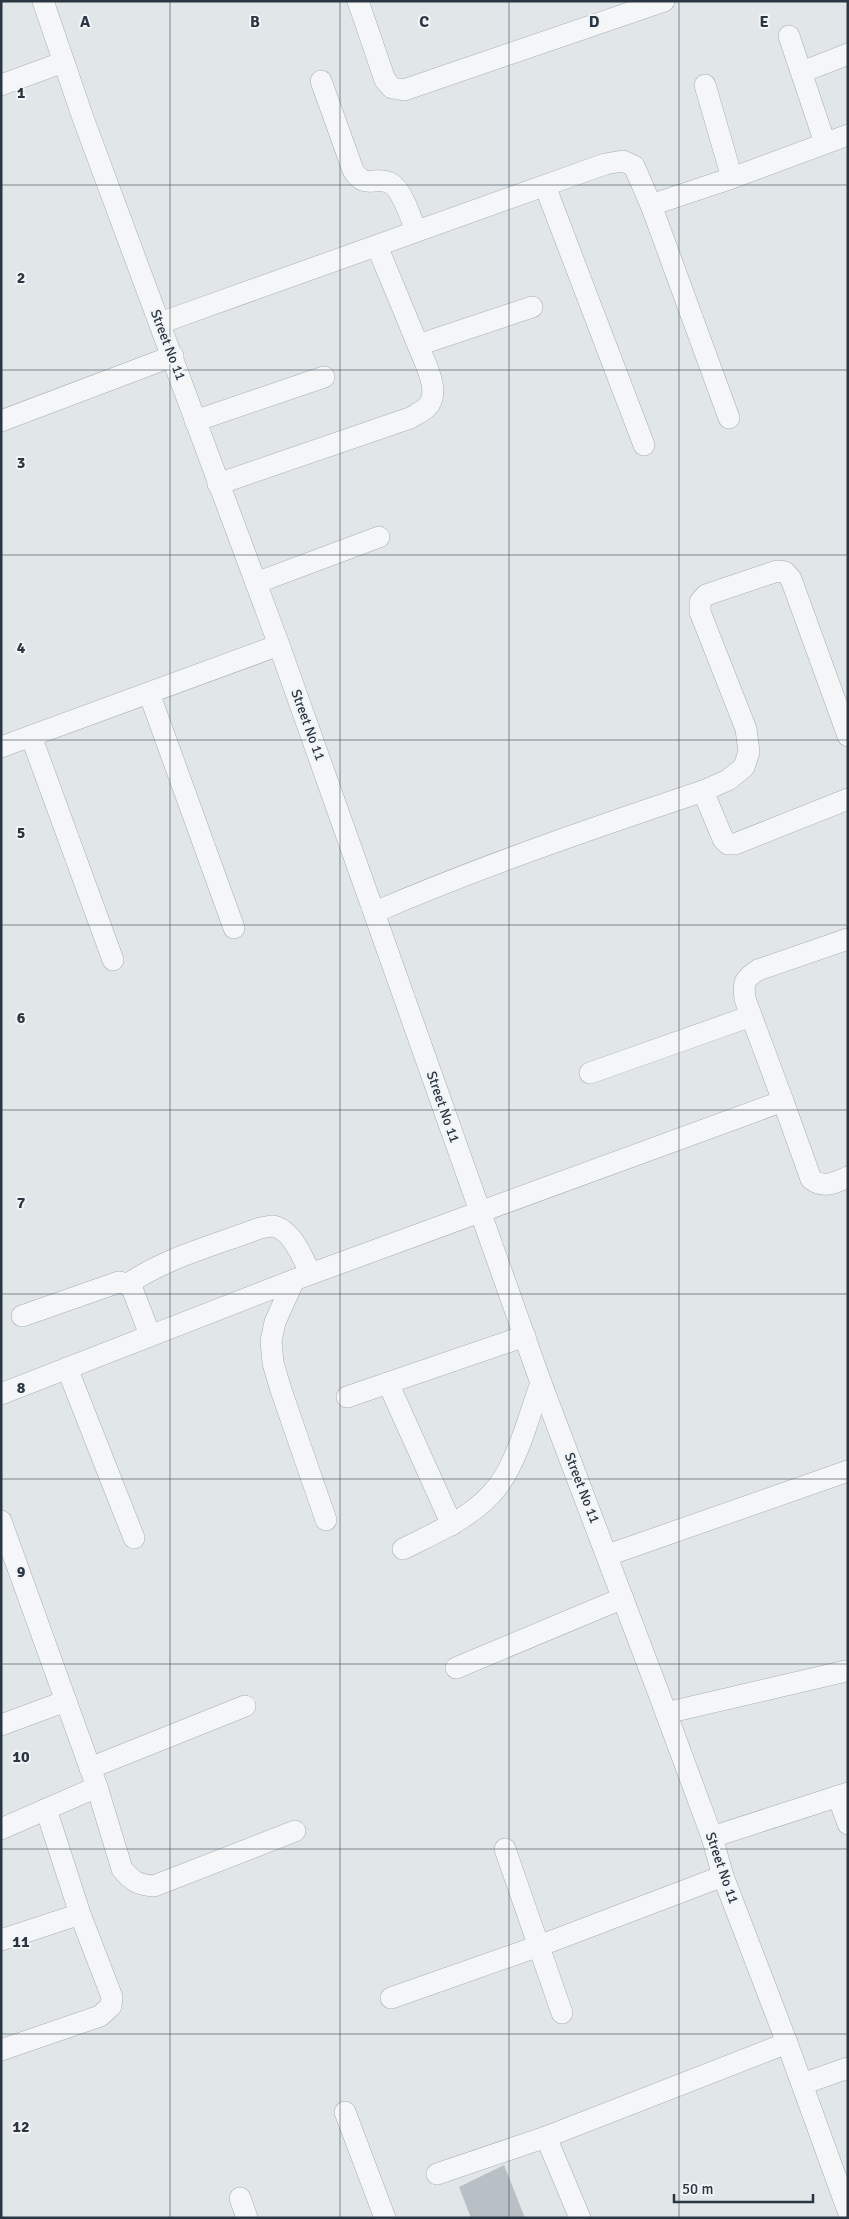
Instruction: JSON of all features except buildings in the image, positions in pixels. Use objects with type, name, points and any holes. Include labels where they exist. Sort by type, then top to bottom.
[{"type":"street","name":"Street No 11","points":[[43,1],[218,484],[279,645],[375,912],[479,1211],[712,1837],[723,1876],[802,2084],[840,2166],[848,2211]]},
{"type":"street","points":[[358,1],[385,80],[392,88],[404,90],[664,1]]},
{"type":"street","points":[[789,36],[825,143]]},
{"type":"street","points":[[802,72],[848,54]]},
{"type":"street","points":[[1,85],[64,62]]},
{"type":"street","points":[[321,81],[358,179],[365,182],[389,182],[396,188],[416,231]]},
{"type":"street","points":[[705,85],[732,178]]},
{"type":"street","points":[[651,205],[732,178],[848,135]]},
{"type":"street","points":[[160,324],[605,164],[623,160],[634,166],[651,205],[729,418]]},
{"type":"street","points":[[545,186],[644,445]]},
{"type":"street","points":[[218,484],[410,418],[426,408],[433,398],[432,384],[418,345],[378,246]]},
{"type":"street","points":[[418,345],[532,307]]},
{"type":"street","points":[[1,421],[173,356]]},
{"type":"street","points":[[195,421],[324,377]]},
{"type":"street","points":[[256,583],[379,537]]},
{"type":"street","points":[[375,912],[447,881],[703,791],[728,780],[744,767],[749,752],[746,730],[700,612],[700,602],[706,595],[777,571],[786,572],[791,579],[848,736]]},
{"type":"street","points":[[1,747],[279,645]]},
{"type":"street","points":[[149,693],[234,928]]},
{"type":"street","points":[[31,736],[113,960]]},
{"type":"street","points":[[703,791],[723,839],[728,844],[735,844],[848,799]]},
{"type":"street","points":[[848,939],[758,970],[748,977],[743,986],[745,999],[811,1180],[825,1186],[848,1177]]},
{"type":"street","points":[[590,1073],[751,1016]]},
{"type":"street","points":[[1,1394],[302,1277],[783,1101]]},
{"type":"street","points":[[128,1284],[142,1274],[260,1228],[273,1226],[293,1241],[301,1253],[302,1277],[276,1322],[271,1341],[273,1363],[280,1390],[326,1520]]},
{"type":"street","points":[[22,1316],[119,1282],[128,1284],[133,1291],[150,1335]]},
{"type":"street","points":[[347,1397],[525,1336]]},
{"type":"street","points":[[67,1368],[134,1538]]},
{"type":"street","points":[[403,1549],[452,1525],[478,1507],[498,1486],[511,1464],[542,1382]]},
{"type":"street","points":[[388,1383],[452,1525]]},
{"type":"street","points":[[608,1555],[848,1471]]},
{"type":"street","points":[[1,1521],[7,1555],[66,1701],[122,1869],[130,1880],[140,1885],[154,1886],[295,1831]]},
{"type":"street","points":[[456,1668],[623,1598]]},
{"type":"street","points":[[666,1713],[847,1673]]},
{"type":"street","points":[[1,1725],[66,1701]]},
{"type":"street","points":[[1,1829],[46,1809],[93,1778],[246,1706]]},
{"type":"street","points":[[712,1837],[843,1795],[848,1824]]},
{"type":"street","points":[[1,2050],[100,2016],[111,2006],[112,1997],[80,1914],[46,1809]]},
{"type":"street","points":[[506,1850],[562,2014]]},
{"type":"street","points":[[391,1998],[539,1946],[723,1876]]},
{"type":"street","points":[[1,1940],[80,1914]]},
{"type":"street","points":[[437,2174],[546,2137],[787,2043]]},
{"type":"street","points":[[802,2084],[848,2068]]},
{"type":"street","points":[[345,2112],[385,2218]]},
{"type":"street","points":[[546,2137],[580,2218]]}]
